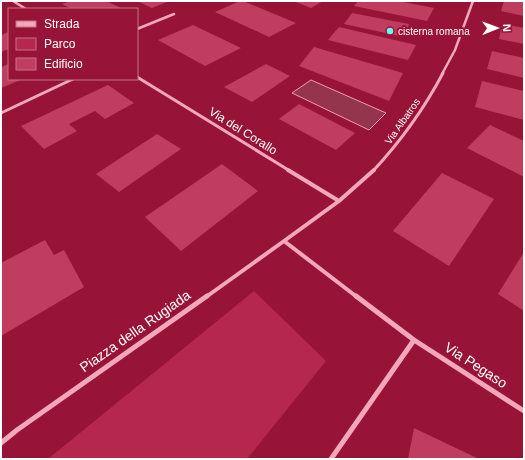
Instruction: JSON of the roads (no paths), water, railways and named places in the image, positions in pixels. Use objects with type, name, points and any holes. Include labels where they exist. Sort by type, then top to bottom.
[{"type":"street","points":[[13,1],[24,8]]},
{"type":"street","name":"Via Albatros","points":[[308,224],[340,201],[369,175],[396,146],[434,90],[455,50],[473,1]]},
{"type":"street","points":[[138,29],[174,14]]},
{"type":"street","name":"Via del Corallo","points":[[138,78],[340,201]]},
{"type":"street","points":[[1,112],[71,80]]},
{"type":"street","name":"Piazza della Rugiada","points":[[1,443],[308,224]]},
{"type":"street","points":[[284,241],[414,340],[331,459]]},
{"type":"street","name":"Via Pegaso","points":[[414,340],[524,411]]},
{"type":"place","name":"cisterna romana","points":[[390,31]]}]
